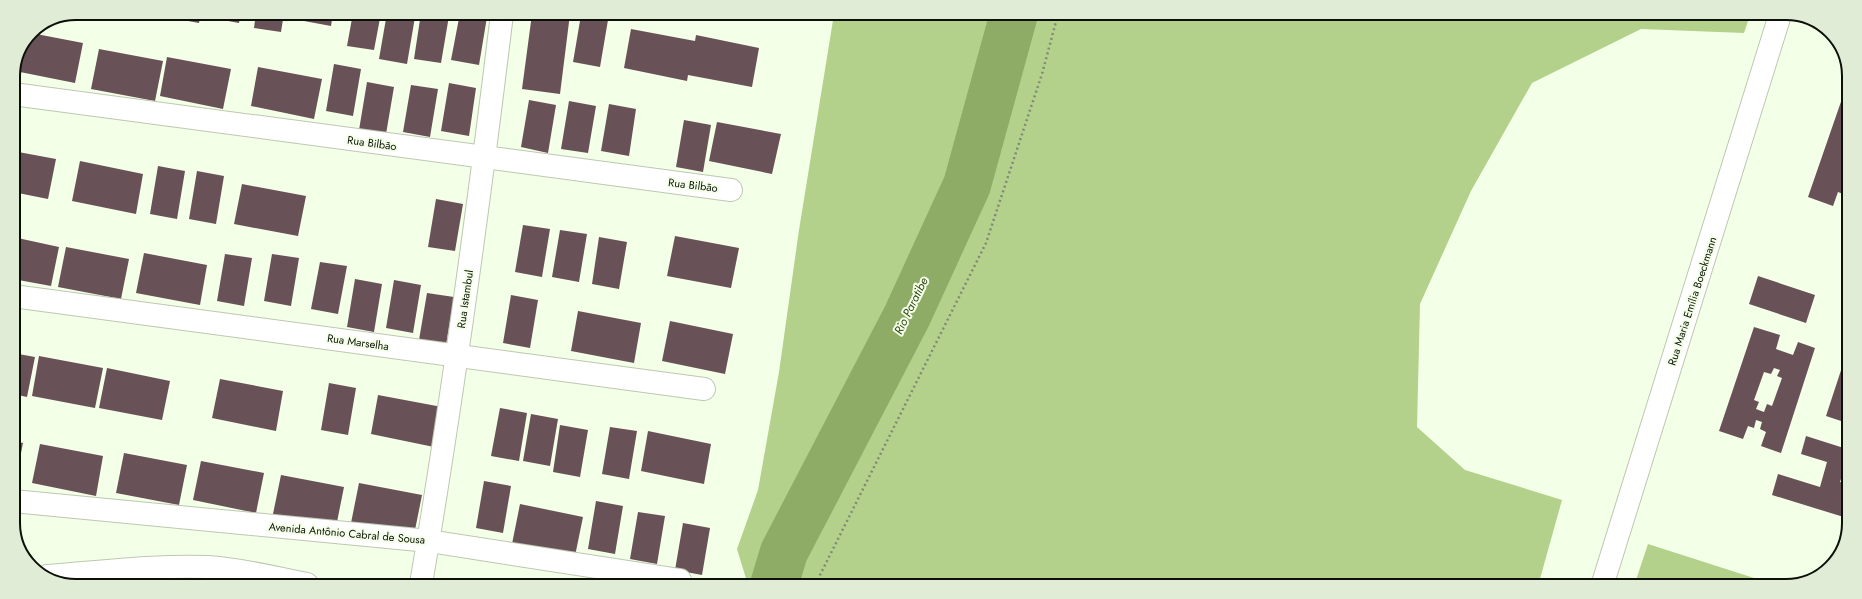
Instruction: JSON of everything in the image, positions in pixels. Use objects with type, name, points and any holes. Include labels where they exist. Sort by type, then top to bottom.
[{"type":"main road","name":"Rua Istambul","points":[[422,579],[458,355],[485,158],[501,20]]},
{"type":"main road","name":"Rua Maria Emília Boeckmann","points":[[1604,579],[1778,20]]},
{"type":"main road","name":"Rua Bilbão","points":[[20,95],[731,190]]},
{"type":"main road","name":"Rua Marselha","points":[[20,297],[704,389]]},
{"type":"main road","name":"Avenida Antônio Cabral de Sousa","points":[[20,502],[429,541],[674,579]]},
{"type":"main road","points":[[56,575],[157,568],[208,567],[244,571],[283,579]]},
{"type":"path","points":[[819,579],[986,243],[1042,74],[1056,20]]},
{"type":"green space","points":[[833,20],[1748,20],[1744,33],[1641,29],[1532,83],[1471,191],[1420,304],[1417,427],[1465,470],[1562,500],[1540,579],[746,579],[737,549],[758,490],[779,372],[799,230]]},
{"type":"green space","points":[[1648,544],[1757,579],[1636,579]]},
{"type":"building","points":[[183,20],[200,20],[199,23]]},
{"type":"building","points":[[223,20],[240,20],[239,23]]},
{"type":"building","points":[[255,20],[283,20],[281,32],[254,28]]},
{"type":"building","points":[[304,20],[332,20],[331,26]]},
{"type":"building","points":[[352,20],[380,20],[374,50],[347,46]]},
{"type":"building","points":[[386,20],[414,20],[407,64],[379,59]]},
{"type":"building","points":[[420,20],[448,20],[441,63],[414,59]]},
{"type":"building","points":[[459,20],[486,20],[479,65],[451,60]]},
{"type":"building","points":[[531,20],[569,20],[560,94],[522,89]]},
{"type":"building","points":[[580,20],[608,20],[600,67],[573,62]]},
{"type":"building","points":[[631,29],[695,41],[696,35],[759,48],[752,87],[688,75],[687,81],[624,68]]},
{"type":"building","points":[[38,34],[83,43],[75,83],[20,72],[24,55],[36,36]]},
{"type":"building","points":[[99,49],[163,61],[155,101],[91,89]]},
{"type":"building","points":[[167,57],[231,69],[223,109],[160,96]]},
{"type":"building","points":[[334,64],[361,69],[353,116],[326,111]]},
{"type":"building","points":[[258,67],[322,79],[314,119],[251,106]]},
{"type":"building","points":[[367,82],[394,87],[386,134],[359,130]]},
{"type":"building","points":[[449,83],[476,88],[469,136],[441,131]]},
{"type":"building","points":[[411,85],[438,89],[430,137],[403,132]]},
{"type":"building","points":[[1842,99],[1842,194],[1838,192],[1833,206],[1808,197]]},
{"type":"building","points":[[529,100],[556,105],[548,153],[521,147]]},
{"type":"building","points":[[569,101],[596,106],[588,153],[561,149]]},
{"type":"building","points":[[609,104],[636,109],[629,156],[601,151]]},
{"type":"building","points":[[684,120],[711,125],[703,172],[676,167]]},
{"type":"building","points":[[717,122],[781,134],[772,174],[709,161]]},
{"type":"building","points":[[20,152],[56,159],[48,199],[20,193]]},
{"type":"building","points":[[80,161],[143,174],[136,214],[72,201]]},
{"type":"building","points":[[158,166],[185,171],[177,219],[150,214]]},
{"type":"building","points":[[197,171],[224,176],[216,224],[189,219]]},
{"type":"building","points":[[242,184],[306,196],[298,236],[234,224]]},
{"type":"building","points":[[436,199],[463,204],[455,251],[428,247]]},
{"type":"building","points":[[523,225],[550,229],[542,277],[515,272]]},
{"type":"building","points":[[560,230],[587,234],[579,282],[552,277]]},
{"type":"building","points":[[675,236],[739,248],[731,288],[667,276]]},
{"type":"building","points":[[599,237],[627,242],[619,289],[592,284]]},
{"type":"building","points":[[20,239],[59,247],[51,286],[20,280]]},
{"type":"building","points":[[66,247],[129,259],[121,299],[58,287]]},
{"type":"building","points":[[144,253],[207,265],[200,305],[136,293]]},
{"type":"building","points":[[225,254],[252,258],[244,306],[217,301]]},
{"type":"building","points":[[272,254],[299,258],[291,306],[264,301]]},
{"type":"building","points":[[320,262],[347,266],[338,314],[311,309]]},
{"type":"building","points":[[1758,276],[1815,295],[1806,323],[1749,304]]},
{"type":"building","points":[[355,279],[382,284],[374,332],[347,327]]},
{"type":"building","points":[[394,280],[421,285],[413,333],[386,328]]},
{"type":"building","points":[[427,293],[454,297],[446,345],[419,340]]},
{"type":"building","points":[[511,295],[538,300],[530,348],[503,343]]},
{"type":"building","points":[[578,311],[641,323],[634,363],[571,351]]},
{"type":"building","points":[[670,321],[733,334],[725,374],[662,361]]},
{"type":"building","points":[[1754,327],[1780,335],[1776,349],[1793,355],[1798,342],[1815,348],[1781,453],[1761,446],[1766,432],[1760,429],[1762,422],[1756,420],[1754,428],[1748,426],[1743,439],[1719,431]],"holes":[[[1774,368],[1780,370],[1777,376],[1782,378],[1772,406],[1767,404],[1764,412],[1756,409],[1759,402],[1754,400],[1764,372],[1771,374]]]},
{"type":"building","points":[[20,354],[35,357],[27,397],[20,396]]},
{"type":"building","points":[[39,356],[103,368],[95,408],[32,396]]},
{"type":"building","points":[[1842,367],[1842,421],[1826,416]]},
{"type":"building","points":[[107,368],[170,381],[162,420],[99,408]]},
{"type":"building","points":[[220,379],[283,391],[276,431],[212,418]]},
{"type":"building","points":[[329,383],[356,388],[348,435],[321,430]]},
{"type":"building","points":[[378,395],[442,407],[434,447],[371,434]]},
{"type":"building","points":[[500,408],[527,413],[519,461],[491,456]]},
{"type":"building","points":[[531,414],[558,419],[550,466],[523,461]]},
{"type":"building","points":[[560,425],[588,430],[580,477],[553,472]]},
{"type":"building","points":[[610,427],[637,431],[629,479],[602,474]]},
{"type":"building","points":[[648,431],[711,444],[704,484],[641,471]]},
{"type":"building","points":[[1806,436],[1842,447],[1842,476],[1840,482],[1842,483],[1842,516],[1772,495],[1778,474],[1820,487],[1827,462],[1801,454]]},
{"type":"building","points":[[20,442],[23,443],[20,458]]},
{"type":"building","points":[[40,444],[103,456],[96,496],[32,483]]},
{"type":"building","points":[[124,453],[187,465],[179,505],[116,493]]},
{"type":"building","points":[[201,461],[264,473],[256,513],[193,500]]},
{"type":"building","points":[[281,475],[344,487],[336,527],[273,514]]},
{"type":"building","points":[[484,481],[511,486],[503,533],[476,528]]},
{"type":"building","points":[[359,483],[422,495],[414,535],[351,523]]},
{"type":"building","points":[[596,501],[623,506],[615,554],[588,549]]},
{"type":"building","points":[[520,504],[583,517],[575,556],[512,544]]},
{"type":"building","points":[[638,512],[665,516],[657,564],[630,559]]},
{"type":"building","points":[[683,523],[710,528],[702,575],[675,570]]},
{"type":"waterway","name":"Rio Paratibe","points":[[776,579],[784,552],[907,316],[967,185],[1012,20]]}]
